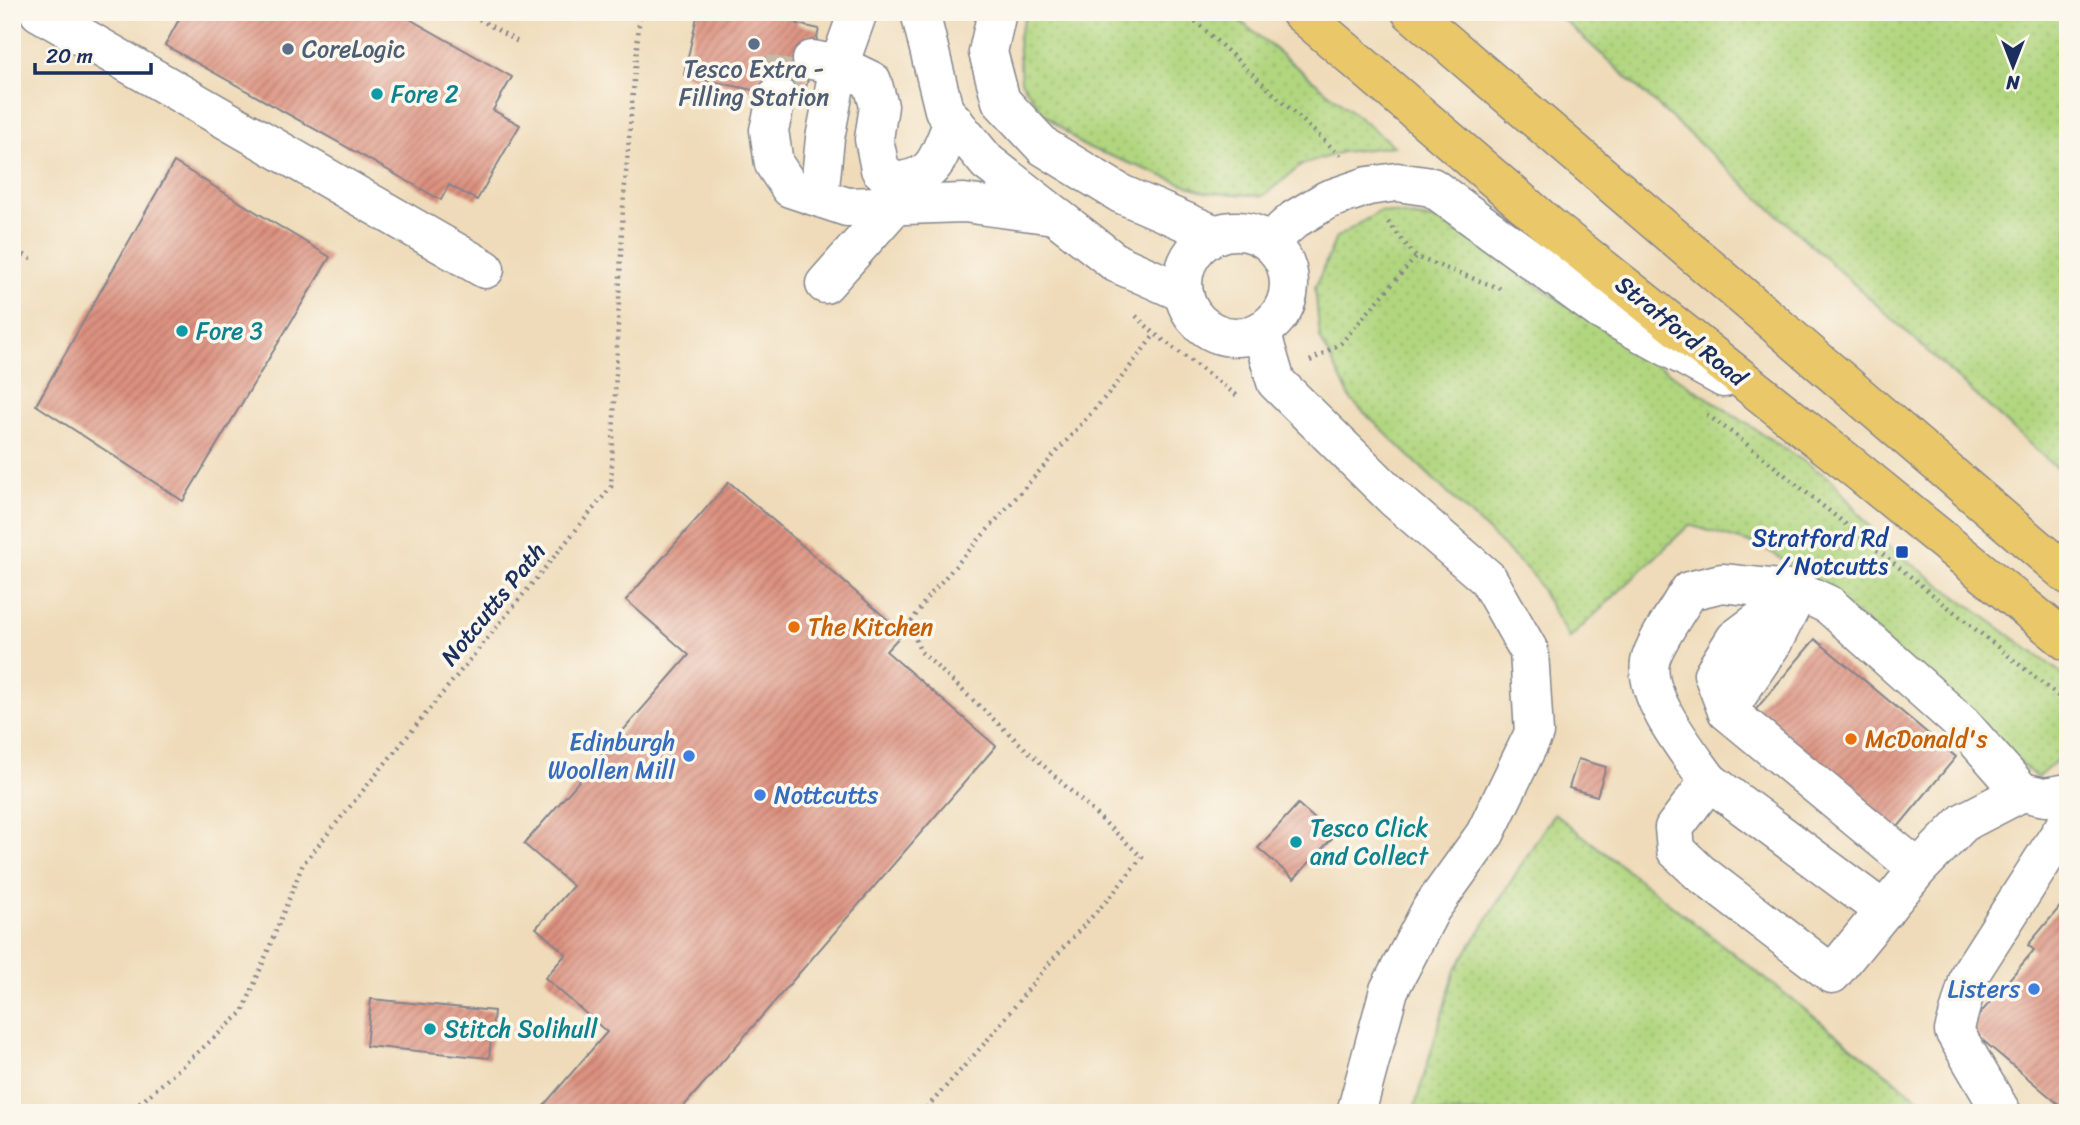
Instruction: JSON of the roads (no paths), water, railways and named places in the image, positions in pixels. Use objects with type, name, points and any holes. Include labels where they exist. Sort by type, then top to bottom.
[{"type":"highway","name":"Stratford Road","points":[[1300,12],[1553,229],[2068,642]]},
{"type":"highway","points":[[1410,12],[2068,575]]},
{"type":"lane","points":[[39,12],[485,269]]},
{"type":"lane","points":[[819,197],[825,138],[826,62],[859,12]]},
{"type":"lane","points":[[920,12],[944,110],[987,162],[1116,262],[1184,293]]},
{"type":"lane","points":[[997,12],[988,52],[1001,101],[1044,147],[1121,194],[1216,235]]},
{"type":"lane","points":[[826,62],[873,81],[879,106],[874,139],[880,169],[906,193]]},
{"type":"lane","points":[[777,96],[769,130],[774,164],[790,188],[847,207],[906,193],[964,204],[1056,215]]},
{"type":"lane","points":[[825,284],[906,193],[930,172],[954,121]]},
{"type":"lane","points":[[1269,242],[1295,219],[1327,200],[1368,186],[1397,182],[1432,187],[1600,310],[1769,402]]},
{"type":"lane","points":[[1240,231],[1258,236],[1269,242],[1281,256],[1289,274],[1290,292],[1278,318],[1261,331],[1244,337],[1229,337],[1211,331],[1196,318],[1186,302],[1184,275],[1191,256],[1204,242],[1216,235],[1240,231]]},
{"type":"lane","points":[[1261,331],[1276,382],[1394,498],[1488,579],[1529,650],[1534,733],[1485,834],[1431,909],[1389,990],[1356,1113]]},
{"type":"lane","points":[[1884,911],[1709,781],[1675,735],[1651,687],[1650,662],[1689,592],[1721,583],[1799,592],[1829,605],[1962,724],[2056,803]]},
{"type":"lane","points":[[1799,592],[1735,639],[1713,674],[1727,711],[1918,869]]},
{"type":"lane","points":[[1709,781],[1674,828],[1676,850],[1699,872],[1832,974],[1918,869],[1964,822],[2056,803]]},
{"type":"lane","points":[[2002,1113],[1954,1031],[1970,974],[2056,803]]},
{"type":"tunnel","points":[[777,96],[787,55],[812,60]]},
{"type":"place","name":"Tesco Extra - Filling Station","points":[[754,44]]},
{"type":"place","name":"CoreLogic","points":[[288,49]]},
{"type":"place","name":"Fore 2","points":[[377,94]]},
{"type":"place","name":"Fore 3","points":[[182,331]]},
{"type":"place","name":"Stratford Rd / Notcutts","points":[[1902,552]]},
{"type":"place","name":"The Kitchen","points":[[794,627]]},
{"type":"place","name":"McDonald's","points":[[1851,739]]},
{"type":"place","name":"Edinburgh Woollen Mill","points":[[689,756]]},
{"type":"place","name":"Nottcutts","points":[[760,795]]},
{"type":"place","name":"Tesco Click and Collect","points":[[1296,842]]},
{"type":"place","name":"Listers","points":[[2034,989]]},
{"type":"place","name":"Stitch Solihull","points":[[430,1029]]}]
